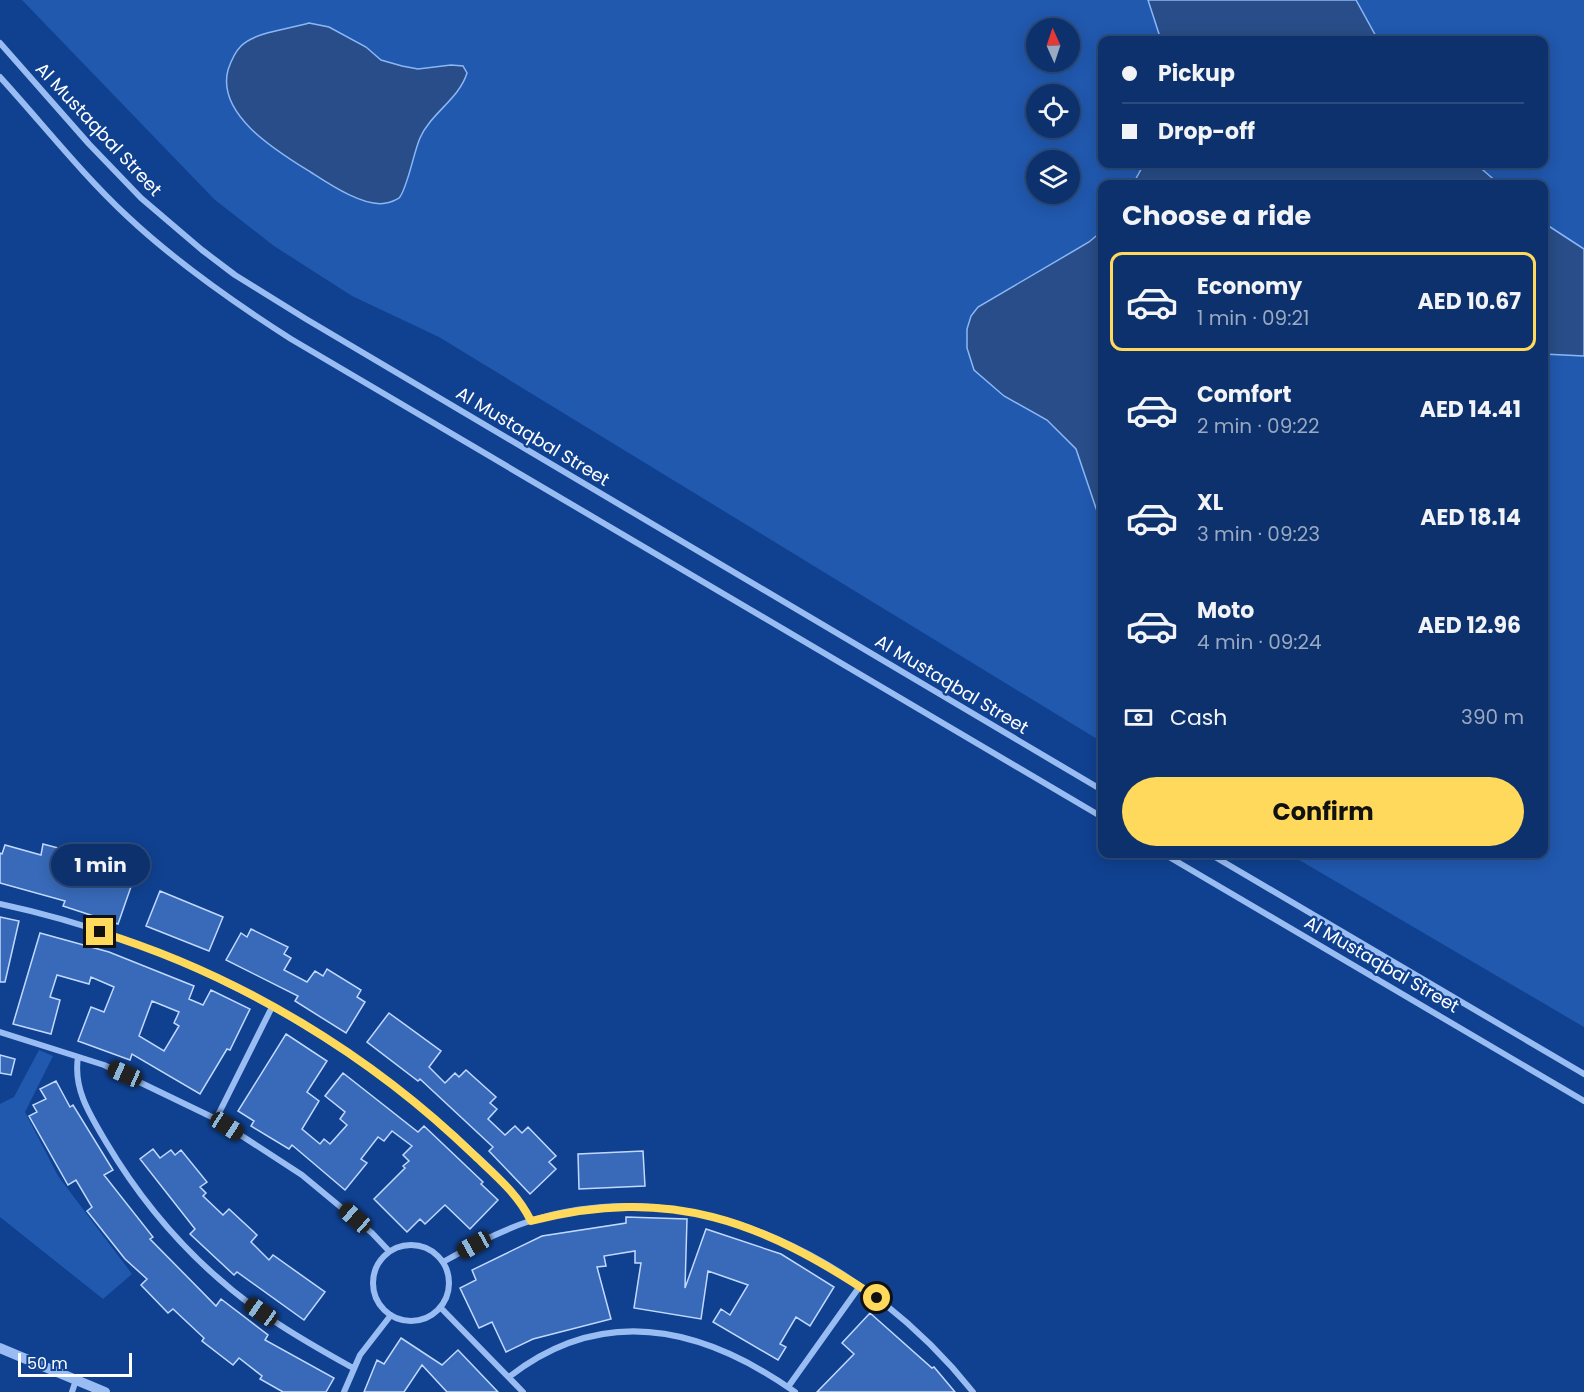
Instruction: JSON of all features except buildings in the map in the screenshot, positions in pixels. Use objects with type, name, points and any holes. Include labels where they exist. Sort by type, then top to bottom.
[{"type":"street","name":"Al Mustaqbal Street","points":[[0,43],[95,151],[141,198],[202,250],[235,274],[326,331],[1098,788]]},
{"type":"street","name":"Al Mustaqbal Street","points":[[0,77],[98,187],[127,216],[221,294],[291,339],[1098,815]]},
{"type":"street","name":"Al Mustaqbal Street","points":[[1171,858],[1584,1101]]},
{"type":"street","name":"Al Mustaqbal Street","points":[[1217,858],[1584,1074]]},
{"type":"street","points":[[0,904],[82,926],[154,951],[208,974],[272,1007],[371,1069],[434,1118],[516,1195],[531,1221]]},
{"type":"street","points":[[216,1119],[272,1007]]},
{"type":"street","points":[[0,1032],[104,1065],[216,1119],[302,1174],[372,1233],[389,1251]]},
{"type":"street","points":[[78,1057],[76,1067],[78,1086],[99,1131],[134,1186],[176,1236],[215,1275],[248,1302],[353,1368]]},
{"type":"street","points":[[443,1262],[495,1234],[531,1221],[579,1211],[620,1206],[672,1208],[703,1213],[730,1220],[785,1242],[860,1286],[903,1318],[973,1392]]},
{"type":"street","points":[[408,1245],[419,1245],[428,1248],[443,1262],[450,1280],[449,1290],[441,1308],[433,1315],[412,1321],[401,1320],[382,1308],[373,1289],[376,1268],[381,1258],[389,1251],[408,1245]]},
{"type":"street","points":[[788,1387],[860,1286]]},
{"type":"street","points":[[441,1308],[523,1392]]},
{"type":"street","points":[[344,1392],[353,1368],[369,1341],[390,1315]]},
{"type":"street","points":[[509,1377],[523,1366],[560,1346],[601,1334],[638,1331],[692,1339],[746,1361],[795,1392]]},
{"type":"street","points":[[0,1348],[105,1392]]},
{"type":"street","points":[[72,1392],[75,1380]]},
{"type":"shaded area","points":[[22,0],[1584,0],[1584,1027],[1296,858],[1548,858],[1548,180],[1098,180],[1098,740],[439,337],[352,296],[274,246],[214,199]]},
{"type":"shaded area","points":[[1148,0],[1356,0],[1376,36],[1160,36]]},
{"type":"shaded area","points":[[309,23],[329,27],[366,47],[381,60],[418,69],[463,66],[467,73],[458,91],[425,129],[405,187],[396,200],[377,204],[368,202],[328,183],[268,144],[241,118],[232,103],[227,87],[228,70],[236,51],[255,37]]},
{"type":"shaded area","points":[[1142,168],[1481,168],[1494,180],[1135,180]]},
{"type":"shaded area","points":[[1548,226],[1584,249],[1584,356],[1548,354]]},
{"type":"shaded area","points":[[1098,234],[1098,514],[1076,449],[1047,420],[1004,396],[974,370],[967,348],[967,329],[971,316],[978,307],[1089,242]]},
{"type":"shaded area","points":[[39,1050],[53,1056],[25,1112],[58,1176],[132,1274],[103,1299],[0,1217],[0,1104],[14,1097]]},
{"type":"route","points":[[100,932],[154,951],[218,979],[272,1007],[339,1047],[402,1092],[465,1146],[516,1195],[531,1221],[571,1212],[620,1206],[672,1208],[703,1213],[730,1220],[785,1242],[877,1298]]}]
